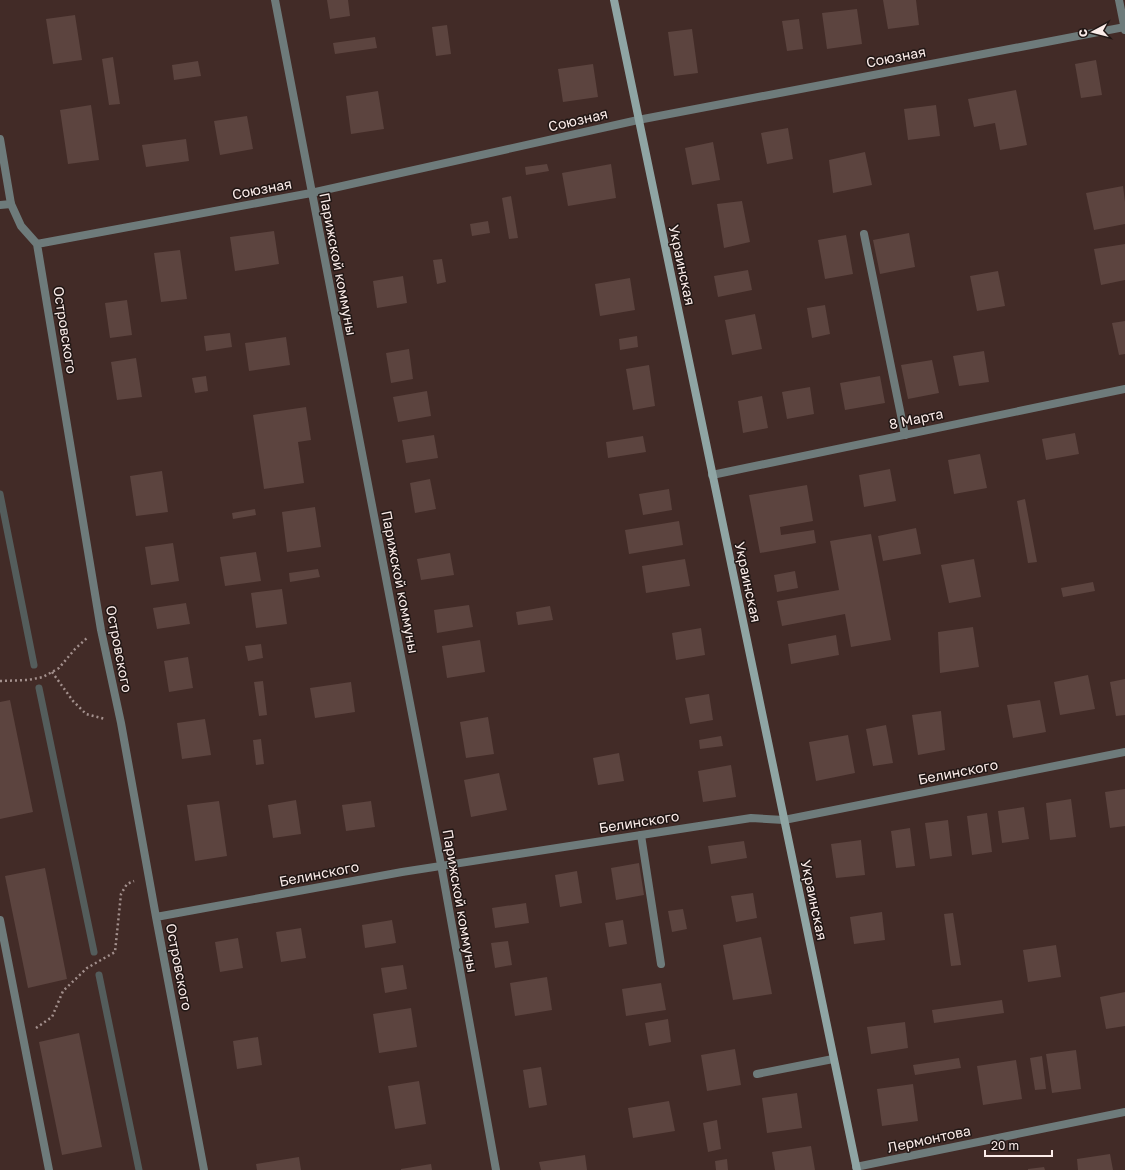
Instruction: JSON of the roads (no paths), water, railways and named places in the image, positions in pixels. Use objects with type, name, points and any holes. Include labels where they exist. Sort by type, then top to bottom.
[{"type":"street","name":"Парижской коммуны","points":[[275,0],[441,866],[496,1170]]},
{"type":"street","name":"Украинская","points":[[614,0],[856,1169]]},
{"type":"street","points":[[1119,0],[1125,28]]},
{"type":"street","name":"Союзная","points":[[37,244],[312,193],[638,120],[1125,28]]},
{"type":"street","points":[[0,139],[11,204],[21,226],[37,244]]},
{"type":"street","points":[[0,205],[11,204]]},
{"type":"street","points":[[864,234],[904,435]]},
{"type":"street","name":"Островского","points":[[37,244],[101,630],[121,723],[204,1170]]},
{"type":"street","name":"8 Марта","points":[[712,475],[1125,389]]},
{"type":"street","name":"Белинского","points":[[156,917],[441,866],[751,818],[784,820],[1125,752]]},
{"type":"street","points":[[642,835],[661,964]]},
{"type":"street","points":[[0,920],[49,1170]]},
{"type":"street","points":[[757,1074],[833,1059]]},
{"type":"street","name":"Лермонтова","points":[[856,1169],[1125,1112]]},
{"type":"waterway","points":[[0,494],[34,665]]},
{"type":"waterway","points":[[39,688],[94,952]]},
{"type":"waterway","points":[[99,975],[139,1170]]}]
